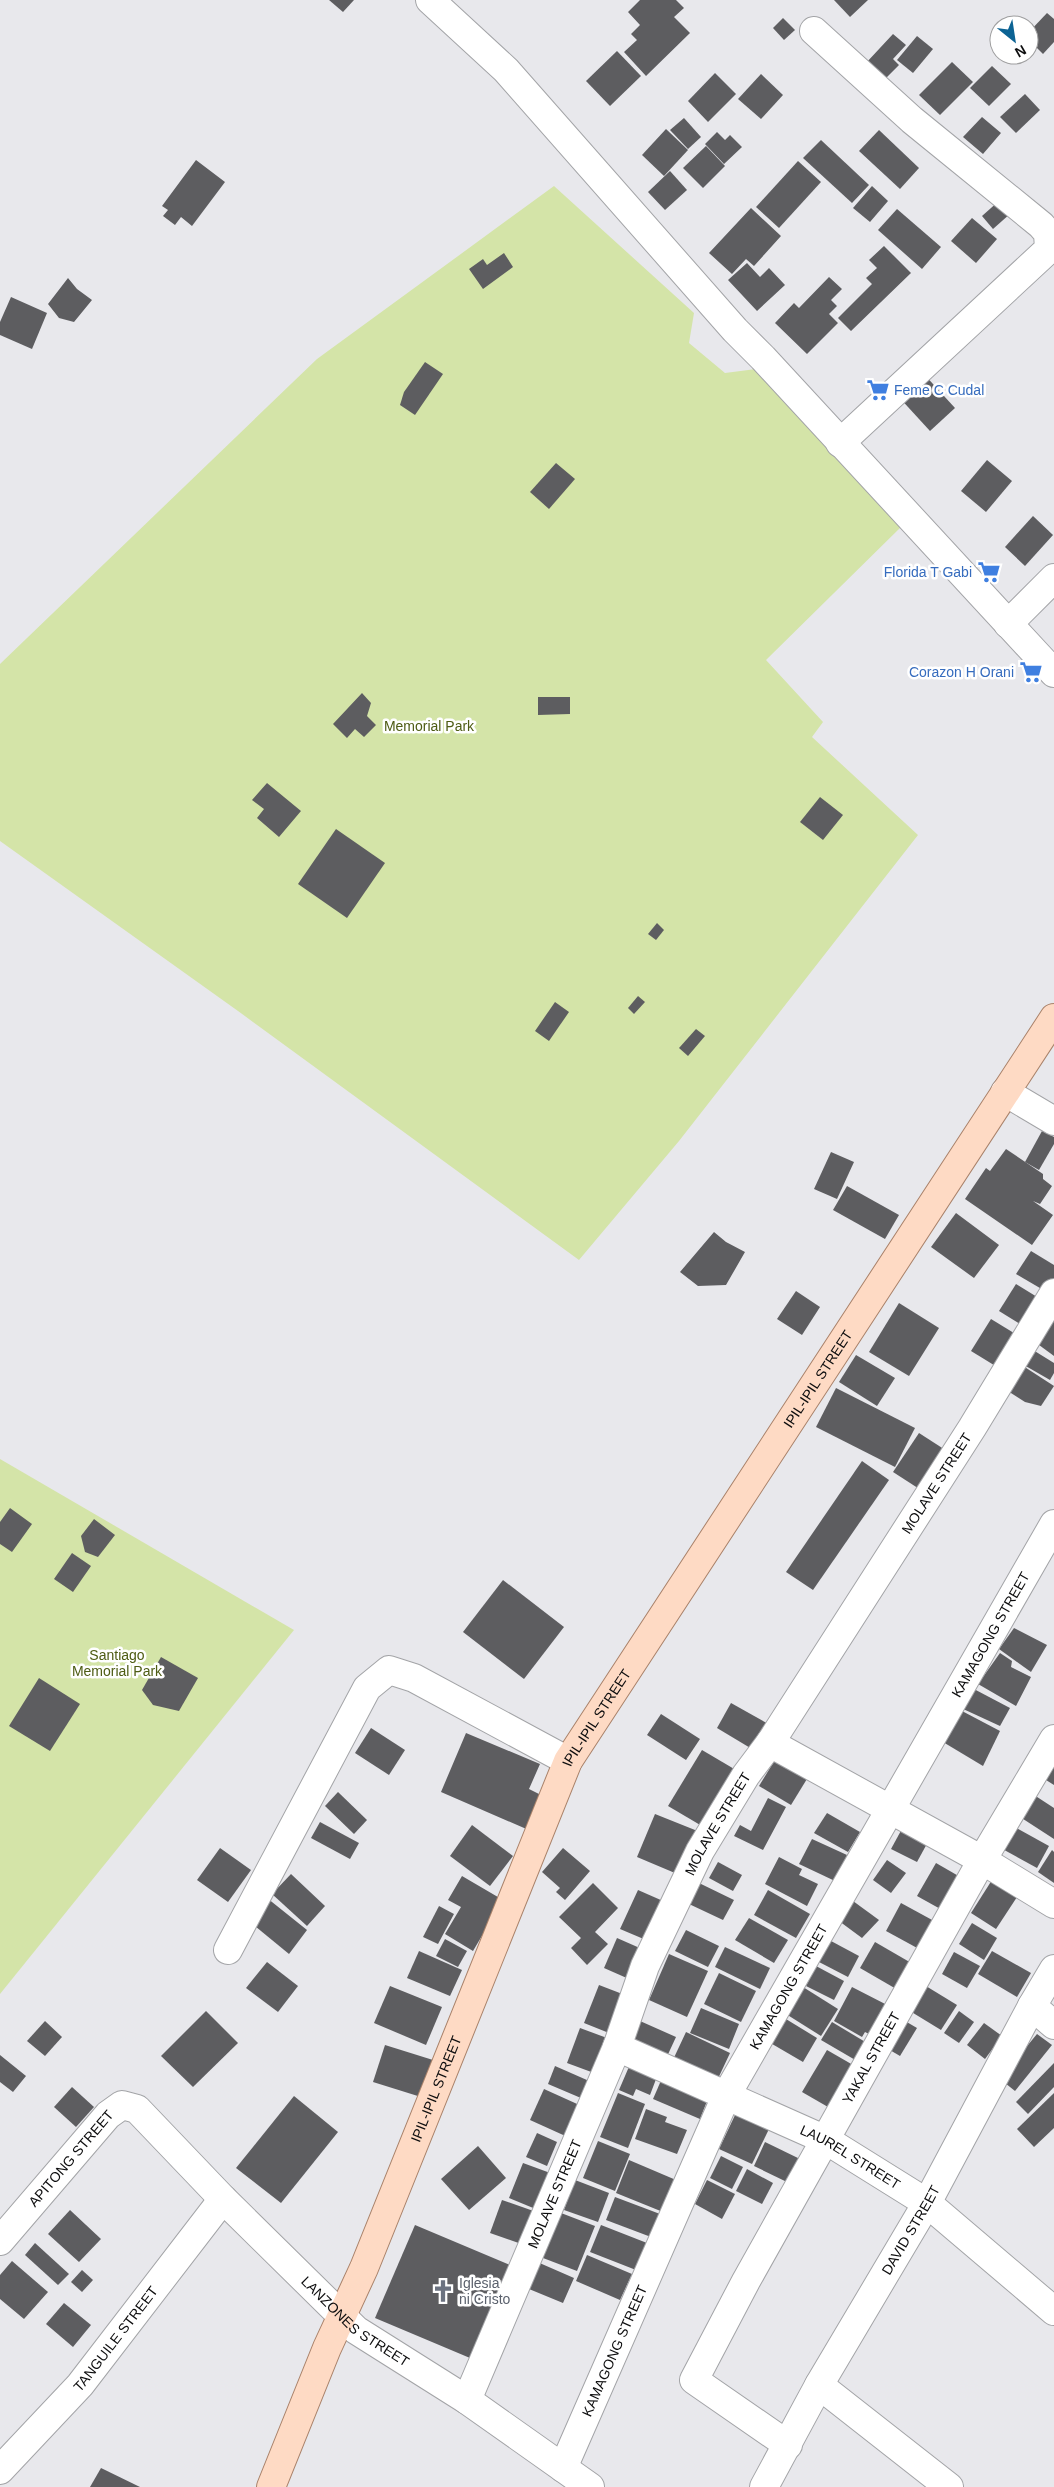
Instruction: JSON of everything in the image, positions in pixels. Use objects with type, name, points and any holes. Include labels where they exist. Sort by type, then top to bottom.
[{"type":"main road","name":"IPIL-IPIL STREET","points":[[271,2487],[326,2348],[343,2317],[568,1761],[1054,1018]]},
{"type":"street","points":[[430,0],[506,70],[735,330],[1054,673]]},
{"type":"street","points":[[814,31],[912,120],[1041,224],[1050,240],[1049,249],[840,443]]},
{"type":"street","points":[[1008,624],[1054,578]]},
{"type":"street","points":[[1005,1092],[1054,1121]]},
{"type":"street","name":"MOLAVE STREET","points":[[466,2400],[617,2047],[645,1966],[700,1851],[746,1775],[770,1743],[972,1428],[1054,1293]]},
{"type":"street","name":"KAMAGONG STREET","points":[[563,2468],[727,2094],[889,1809],[1054,1526]]},
{"type":"street","points":[[228,1950],[367,1688],[388,1670],[414,1678],[568,1761]]},
{"type":"street","name":"YAKAL STREET","points":[[788,2444],[694,2380],[746,2281],[982,1860],[1054,1739]]},
{"type":"street","points":[[770,1743],[982,1860],[1054,1904]]},
{"type":"street","name":"DAVID STREET","points":[[764,2487],[819,2385],[927,2203],[1032,2006],[1054,1969]]},
{"type":"street","points":[[1032,2006],[1054,2025]]},
{"type":"street","name":"LAUREL STREET","points":[[617,2047],[727,2094],[826,2140],[927,2203],[1054,2311]]},
{"type":"street","name":"APITONG STREET","points":[[0,2242],[108,2115],[122,2104],[137,2109],[150,2121]]},
{"type":"street","name":"LANZONES STREET","points":[[150,2121],[223,2199],[356,2330],[466,2400],[590,2487]]},
{"type":"street","name":"TANGUILE STREET","points":[[0,2470],[80,2385],[223,2199]]},
{"type":"street","points":[[819,2385],[949,2487]]},
{"type":"green space","name":"Memorial Park","points":[[554,186],[694,313],[689,343],[725,373],[756,369],[901,527],[766,660],[823,722],[812,737],[918,835],[679,1141],[579,1260],[238,1011],[0,841],[0,664],[317,359]]},
{"type":"green space","name":"Santiago Memorial Park","points":[[0,1459],[294,1630],[0,1994]]},
{"type":"building","points":[[329,0],[354,0],[343,12]]},
{"type":"building","points":[[640,0],[676,0],[684,8],[674,17],[690,33],[646,76],[624,52],[637,40],[631,34],[640,25],[628,12]]},
{"type":"building","points":[[834,0],[868,0],[850,17]]},
{"type":"building","points":[[1047,13],[1054,19],[1054,42],[1043,54],[1039,50],[1039,21]]},
{"type":"building","points":[[783,18],[795,30],[784,40],[773,28]]},
{"type":"building","points":[[893,34],[906,45],[893,59],[899,65],[884,80],[866,63]]},
{"type":"building","points":[[917,36],[933,49],[913,73],[897,60]]},
{"type":"building","points":[[617,51],[641,76],[610,106],[586,81]]},
{"type":"building","points":[[952,62],[973,82],[940,115],[919,95]]},
{"type":"building","points":[[992,66],[1011,84],[989,106],[970,88]]},
{"type":"building","points":[[715,73],[736,94],[708,122],[688,101]]},
{"type":"building","points":[[761,74],[783,95],[761,119],[738,99]]},
{"type":"building","points":[[1025,94],[1040,110],[1016,133],[1000,117]]},
{"type":"building","points":[[982,117],[1001,133],[983,154],[963,137]]},
{"type":"building","points":[[684,118],[701,137],[688,149],[670,130]]},
{"type":"building","points":[[666,129],[688,150],[664,176],[642,155]]},
{"type":"building","points":[[879,130],[919,168],[900,189],[859,151]]},
{"type":"building","points":[[717,132],[725,140],[730,135],[742,147],[724,164],[705,144]]},
{"type":"building","points":[[821,140],[869,185],[852,203],[803,158]]},
{"type":"building","points":[[706,146],[725,166],[703,188],[683,168]]},
{"type":"building","points":[[196,160],[225,182],[192,226],[181,217],[175,225],[163,216],[168,210],[162,206]]},
{"type":"building","points":[[798,161],[821,182],[779,228],[756,207]]},
{"type":"building","points":[[670,171],[687,190],[665,210],[648,192]]},
{"type":"building","points":[[872,186],[888,201],[870,222],[853,208]]},
{"type":"building","points":[[1000,200],[1011,213],[993,229],[982,216]]},
{"type":"building","points":[[751,208],[781,236],[754,266],[746,259],[732,274],[709,253]]},
{"type":"building","points":[[897,209],[941,247],[922,269],[878,230]]},
{"type":"building","points":[[972,218],[997,239],[976,263],[951,241]]},
{"type":"building","points":[[884,246],[911,273],[851,331],[838,318],[872,284],[866,278],[877,268],[869,260]]},
{"type":"building","points":[[504,253],[513,267],[483,289],[469,269],[483,259],[487,265]]},
{"type":"building","points":[[747,263],[760,277],[769,268],[785,285],[757,311],[728,280]]},
{"type":"building","points":[[829,277],[842,289],[831,300],[837,306],[829,314],[838,323],[807,354],[775,323],[794,303],[799,308]]},
{"type":"building","points":[[68,278],[77,289],[92,300],[74,322],[59,318],[48,304]]},
{"type":"building","points":[[11,297],[47,313],[32,349],[0,335],[0,322]]},
{"type":"building","points":[[425,362],[443,374],[415,415],[400,405],[404,392]]},
{"type":"building","points":[[922,372],[955,408],[930,431],[897,395]]},
{"type":"building","points":[[987,460],[1012,481],[986,512],[961,491]]},
{"type":"building","points":[[556,463],[575,479],[549,509],[530,492]]},
{"type":"building","points":[[1033,516],[1053,535],[1025,566],[1005,547]]},
{"type":"building","points":[[362,693],[371,703],[367,716],[376,725],[364,737],[355,729],[347,738],[333,724]]},
{"type":"building","points":[[538,697],[570,697],[570,714],[538,715]]},
{"type":"building","points":[[267,783],[301,811],[279,837],[257,818],[264,809],[252,800]]},
{"type":"building","points":[[820,797],[843,815],[823,840],[800,822]]},
{"type":"building","points":[[336,829],[385,863],[347,918],[298,884]]},
{"type":"building","points":[[657,923],[664,930],[656,940],[648,934]]},
{"type":"building","points":[[638,996],[645,1002],[634,1014],[628,1008]]},
{"type":"building","points":[[555,1002],[569,1012],[549,1041],[535,1031]]},
{"type":"building","points":[[696,1029],[705,1036],[688,1056],[679,1048]]},
{"type":"building","points":[[1042,1131],[1054,1137],[1054,1144],[1039,1170],[1025,1162]]},
{"type":"building","points":[[1006,1149],[1043,1174],[1043,1179],[1052,1186],[1040,1204],[1033,1201],[1053,1215],[1032,1245],[965,1199],[986,1168],[990,1171]]},
{"type":"building","points":[[831,1152],[854,1162],[837,1199],[814,1189]]},
{"type":"building","points":[[847,1186],[899,1215],[885,1239],[833,1210]]},
{"type":"building","points":[[956,1213],[999,1245],[974,1278],[931,1247]]},
{"type":"building","points":[[714,1232],[726,1242],[745,1252],[726,1285],[698,1286],[680,1272]]},
{"type":"building","points":[[1031,1251],[1054,1265],[1054,1278],[1045,1291],[1016,1274]]},
{"type":"building","points":[[1016,1284],[1042,1300],[1025,1327],[999,1311]]},
{"type":"building","points":[[796,1291],[820,1307],[802,1335],[777,1319]]},
{"type":"building","points":[[899,1303],[939,1328],[909,1376],[869,1352]]},
{"type":"building","points":[[991,1319],[1022,1338],[1002,1370],[971,1351]]},
{"type":"building","points":[[1051,1320],[1054,1322],[1054,1356],[1035,1342]]},
{"type":"building","points":[[1033,1350],[1054,1363],[1054,1373],[1050,1380],[1024,1365]]},
{"type":"building","points":[[856,1355],[895,1378],[877,1406],[839,1382]]},
{"type":"building","points":[[1020,1364],[1054,1386],[1041,1406],[1025,1402],[1003,1388]]},
{"type":"building","points":[[836,1388],[915,1428],[895,1467],[816,1427]]},
{"type":"building","points":[[919,1433],[950,1453],[924,1492],[893,1472]]},
{"type":"building","points":[[862,1461],[889,1480],[813,1590],[786,1572]]},
{"type":"building","points":[[10,1508],[32,1524],[12,1552],[0,1544],[0,1522]]},
{"type":"building","points":[[94,1519],[115,1535],[98,1557],[85,1552],[81,1536]]},
{"type":"building","points":[[72,1553],[91,1566],[73,1592],[54,1579]]},
{"type":"building","points":[[503,1580],[564,1627],[524,1679],[463,1632]]},
{"type":"building","points":[[1014,1628],[1047,1645],[1031,1672],[999,1649]]},
{"type":"building","points":[[1000,1653],[1012,1661],[1011,1667],[1031,1677],[1016,1706],[978,1684]]},
{"type":"building","points":[[161,1657],[198,1678],[179,1711],[153,1705],[142,1690]]},
{"type":"building","points":[[39,1678],[80,1704],[50,1751],[9,1726]]},
{"type":"building","points":[[972,1688],[1010,1708],[1000,1726],[961,1708]]},
{"type":"building","points":[[731,1703],[772,1726],[757,1752],[717,1728]]},
{"type":"building","points":[[962,1711],[1000,1731],[983,1766],[943,1742]]},
{"type":"building","points":[[661,1714],[700,1739],[686,1760],[647,1735]]},
{"type":"building","points":[[371,1728],[405,1750],[389,1775],[355,1753]]},
{"type":"building","points":[[466,1733],[540,1764],[529,1789],[545,1797],[531,1831],[441,1792]]},
{"type":"building","points":[[702,1750],[741,1773],[707,1829],[668,1806]]},
{"type":"building","points":[[1054,1751],[1054,1785],[1038,1775]]},
{"type":"building","points":[[778,1755],[810,1774],[791,1805],[759,1786]]},
{"type":"building","points":[[338,1792],[367,1820],[354,1834],[325,1806]]},
{"type":"building","points":[[1031,1793],[1054,1808],[1054,1839],[1017,1815]]},
{"type":"building","points":[[768,1798],[786,1807],[763,1850],[734,1836],[740,1825],[751,1831]]},
{"type":"building","points":[[827,1813],[860,1832],[848,1852],[814,1833]]},
{"type":"building","points":[[655,1814],[700,1832],[682,1876],[637,1857]]},
{"type":"building","points":[[320,1822],[359,1843],[350,1859],[311,1838]]},
{"type":"building","points":[[1009,1824],[1049,1846],[1037,1868],[997,1846]]},
{"type":"building","points":[[472,1825],[513,1856],[490,1886],[450,1856]]},
{"type":"building","points":[[903,1827],[929,1840],[917,1862],[891,1849]]},
{"type":"building","points":[[812,1839],[847,1855],[835,1881],[799,1864]]},
{"type":"building","points":[[220,1848],[251,1870],[228,1902],[197,1880]]},
{"type":"building","points":[[563,1848],[590,1871],[565,1900],[556,1892],[560,1888],[542,1872]]},
{"type":"building","points":[[1052,1850],[1054,1852],[1054,1883],[1038,1872]]},
{"type":"building","points":[[779,1857],[802,1869],[799,1875],[818,1884],[807,1906],[765,1884]]},
{"type":"building","points":[[887,1860],[906,1873],[891,1893],[873,1880]]},
{"type":"building","points":[[718,1862],[742,1875],[733,1891],[709,1878]]},
{"type":"building","points":[[936,1863],[962,1878],[944,1911],[917,1896]]},
{"type":"building","points":[[291,1874],[325,1906],[307,1926],[272,1894]]},
{"type":"building","points":[[462,1876],[503,1900],[473,1951],[445,1934],[461,1907],[448,1900]]},
{"type":"building","points":[[992,1880],[1017,1897],[996,1929],[971,1913]]},
{"type":"building","points":[[593,1883],[618,1908],[595,1932],[608,1944],[587,1965],[571,1948],[581,1938],[559,1917]]},
{"type":"building","points":[[699,1883],[734,1900],[723,1920],[689,1904]]},
{"type":"building","points":[[638,1890],[663,1901],[646,1940],[620,1929]]},
{"type":"building","points":[[768,1890],[810,1914],[796,1938],[754,1915]]},
{"type":"building","points":[[267,1898],[307,1930],[289,1954],[249,1921]]},
{"type":"building","points":[[853,1901],[879,1920],[862,1938],[839,1921]]},
{"type":"building","points":[[901,1903],[934,1921],[919,1949],[886,1931]]},
{"type":"building","points":[[439,1906],[454,1914],[438,1944],[423,1937]]},
{"type":"building","points":[[749,1918],[788,1940],[774,1963],[735,1940]]},
{"type":"building","points":[[972,1923],[997,1938],[984,1960],[959,1944]]},
{"type":"building","points":[[686,1930],[719,1946],[708,1967],[675,1951]]},
{"type":"building","points":[[617,1938],[642,1949],[629,1979],[604,1968]]},
{"type":"building","points":[[445,1939],[467,1951],[458,1967],[436,1956]]},
{"type":"building","points":[[831,1941],[859,1956],[848,1977],[819,1962]]},
{"type":"building","points":[[875,1942],[913,1964],[898,1990],[860,1968]]},
{"type":"building","points":[[725,1947],[770,1968],[760,1989],[715,1967]]},
{"type":"building","points":[[419,1951],[462,1970],[450,1996],[407,1978]]},
{"type":"building","points":[[992,1951],[1031,1973],[1017,1997],[978,1974]]},
{"type":"building","points":[[954,1952],[980,1966],[967,1988],[942,1974]]},
{"type":"building","points":[[669,1954],[708,1971],[687,2017],[649,2000]]},
{"type":"building","points":[[267,1962],[298,1986],[278,2012],[246,1988]]},
{"type":"building","points":[[816,1966],[844,1981],[834,2000],[806,1986]]},
{"type":"building","points":[[719,1973],[756,1991],[741,2022],[704,2004]]},
{"type":"building","points":[[921,1983],[957,2005],[941,2030],[905,2008]]},
{"type":"building","points":[[599,1985],[625,1995],[609,2033],[584,2023]]},
{"type":"building","points":[[390,1986],[442,2007],[426,2045],[374,2023]]},
{"type":"building","points":[[803,1987],[838,2009],[821,2036],[786,2014]]},
{"type":"building","points":[[852,1987],[891,2007],[875,2037],[865,2032],[862,2037],[834,2021]]},
{"type":"building","points":[[701,2008],[739,2024],[729,2049],[690,2033]]},
{"type":"building","points":[[206,2011],[238,2043],[193,2087],[161,2056]]},
{"type":"building","points":[[959,2011],[974,2022],[959,2043],[944,2033]]},
{"type":"building","points":[[781,2016],[817,2038],[803,2062],[767,2041]]},
{"type":"building","points":[[45,2021],[62,2037],[45,2056],[27,2041]]},
{"type":"building","points":[[640,2021],[676,2037],[664,2063],[630,2042]]},
{"type":"building","points":[[905,2021],[917,2028],[900,2056],[883,2046]]},
{"type":"building","points":[[832,2022],[867,2043],[857,2061],[821,2040]]},
{"type":"building","points":[[984,2023],[1002,2036],[985,2059],[967,2045]]},
{"type":"building","points":[[580,2028],[607,2038],[594,2073],[567,2063]]},
{"type":"building","points":[[686,2032],[730,2053],[715,2085],[671,2064]]},
{"type":"building","points":[[1037,2034],[1052,2045],[1015,2091],[1000,2079]]},
{"type":"building","points":[[385,2045],[433,2060],[421,2097],[373,2082]]},
{"type":"building","points":[[827,2050],[860,2069],[828,2107],[802,2092]]},
{"type":"building","points":[[0,2055],[26,2076],[13,2092],[0,2082]]},
{"type":"building","points":[[631,2062],[658,2074],[650,2095],[636,2089],[633,2096],[619,2090]]},
{"type":"building","points":[[1054,2063],[1054,2087],[1028,2114],[1016,2102]]},
{"type":"building","points":[[555,2066],[596,2084],[588,2101],[548,2084]]},
{"type":"building","points":[[663,2076],[709,2096],[700,2119],[653,2099]]},
{"type":"building","points":[[72,2087],[94,2107],[76,2127],[54,2107]]},
{"type":"building","points":[[544,2089],[586,2108],[572,2139],[530,2120]]},
{"type":"building","points":[[618,2093],[645,2104],[628,2148],[600,2137]]},
{"type":"building","points":[[1054,2093],[1054,2128],[1034,2147],[1017,2129]]},
{"type":"building","points":[[294,2096],[338,2132],[281,2203],[236,2168]]},
{"type":"building","points":[[646,2109],[667,2117],[665,2122],[687,2130],[677,2154],[635,2139]]},
{"type":"building","points":[[736,2113],[769,2129],[752,2164],[719,2149]]},
{"type":"building","points":[[537,2133],[557,2142],[547,2166],[526,2157]]},
{"type":"building","points":[[598,2141],[630,2154],[615,2191],[583,2178]]},
{"type":"building","points":[[765,2142],[800,2159],[789,2183],[754,2166]]},
{"type":"building","points":[[478,2146],[506,2178],[469,2210],[441,2179]]},
{"type":"building","points":[[721,2156],[743,2167],[732,2189],[710,2178]]},
{"type":"building","points":[[629,2160],[676,2180],[663,2212],[616,2193]]},
{"type":"building","points":[[523,2163],[553,2174],[538,2210],[509,2198]]},
{"type":"building","points":[[747,2169],[773,2183],[762,2204],[736,2191]]},
{"type":"building","points":[[575,2180],[609,2193],[598,2222],[564,2210]]},
{"type":"building","points":[[707,2180],[735,2194],[722,2219],[695,2204]]},
{"type":"building","points":[[615,2197],[660,2214],[651,2237],[606,2220]]},
{"type":"building","points":[[502,2200],[542,2214],[530,2247],[490,2233]]},
{"type":"building","points":[[70,2210],[101,2239],[79,2262],[48,2234]]},
{"type":"building","points":[[561,2213],[595,2226],[577,2271],[543,2258]]},
{"type":"building","name":"Iglesia ni Cristo","points":[[415,2225],[510,2265],[470,2358],[375,2318]]},
{"type":"building","points":[[601,2225],[647,2243],[636,2270],[590,2252]]},
{"type":"building","points":[[35,2243],[69,2274],[58,2285],[25,2255]]},
{"type":"building","points":[[587,2255],[632,2274],[620,2300],[576,2281]]},
{"type":"building","points":[[12,2261],[48,2292],[24,2319],[0,2299],[0,2275]]},
{"type":"building","points":[[535,2261],[574,2278],[563,2303],[529,2289],[533,2281],[528,2279]]},
{"type":"building","points":[[82,2270],[93,2280],[82,2292],[71,2282]]},
{"type":"building","points":[[64,2303],[91,2325],[73,2347],[46,2324]]},
{"type":"building","points":[[101,2468],[140,2487],[90,2487]]},
{"type":"place","name":"Feme C Cudal","points":[[878,390]]},
{"type":"place","name":"Florida T Gabi","points":[[989,572]]},
{"type":"place","name":"Corazon H Orani","points":[[1031,672]]},
{"type":"place","name":"Iglesia ni Cristo","points":[[443,2291]]}]
